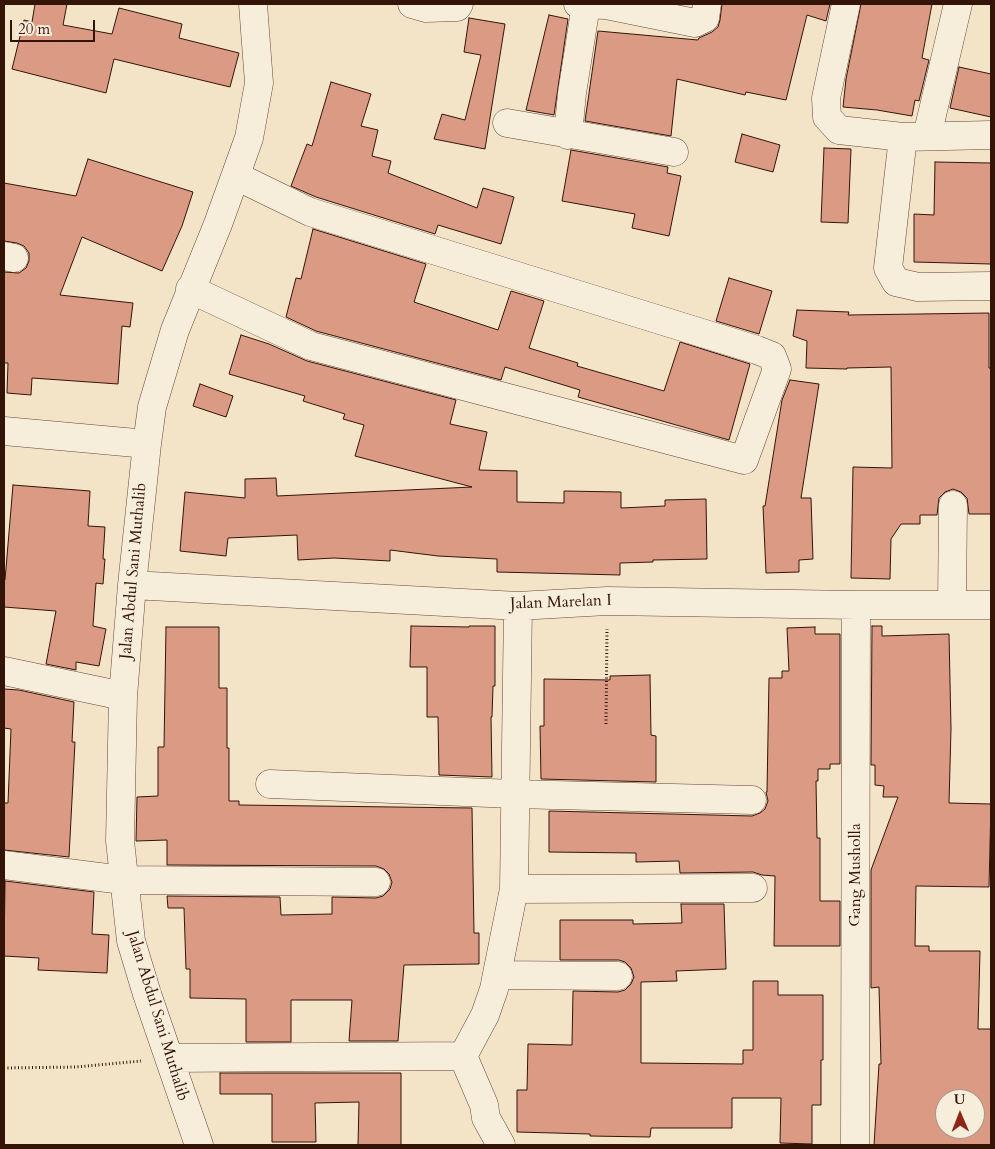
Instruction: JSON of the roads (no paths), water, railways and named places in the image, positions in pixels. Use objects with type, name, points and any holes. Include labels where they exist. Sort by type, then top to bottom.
[{"type":"street","name":"Jalan Abdul Sani Muthalib","points":[[199,1145],[131,941],[120,841],[123,696],[146,444],[152,407],[175,330],[236,176],[249,138],[258,83],[252,4]]},
{"type":"street","points":[[412,4],[426,8],[457,7],[459,4]]},
{"type":"street","points":[[568,135],[572,93],[594,4],[695,23],[705,18],[707,4]]},
{"type":"street","points":[[846,4],[826,98],[827,117],[839,130],[915,136],[991,135]]},
{"type":"street","points":[[958,4],[915,136],[888,268],[896,282],[918,287],[991,286]]},
{"type":"street","points":[[508,124],[674,152]]},
{"type":"street","points":[[190,289],[311,346],[744,460],[778,369],[772,356],[310,212],[236,176]]},
{"type":"street","points":[[4,431],[146,444]]},
{"type":"street","points":[[952,604],[953,505]]},
{"type":"street","name":"Jalan Marelan I","points":[[132,585],[518,606],[607,601],[991,605]]},
{"type":"street","name":"Gang Musholla","points":[[855,1145],[856,605]]},
{"type":"street","points":[[463,1056],[485,1015],[497,975],[514,889],[518,606]]},
{"type":"street","points":[[4,670],[123,696]]},
{"type":"street","points":[[270,784],[514,794],[752,800]]},
{"type":"street","points":[[4,864],[123,880],[376,882]]},
{"type":"street","points":[[514,889],[753,888]]},
{"type":"street","points":[[497,975],[618,976]]},
{"type":"street","points":[[169,1058],[463,1056]]},
{"type":"street","points":[[463,1056],[484,1104],[486,1118],[501,1145]]}]
